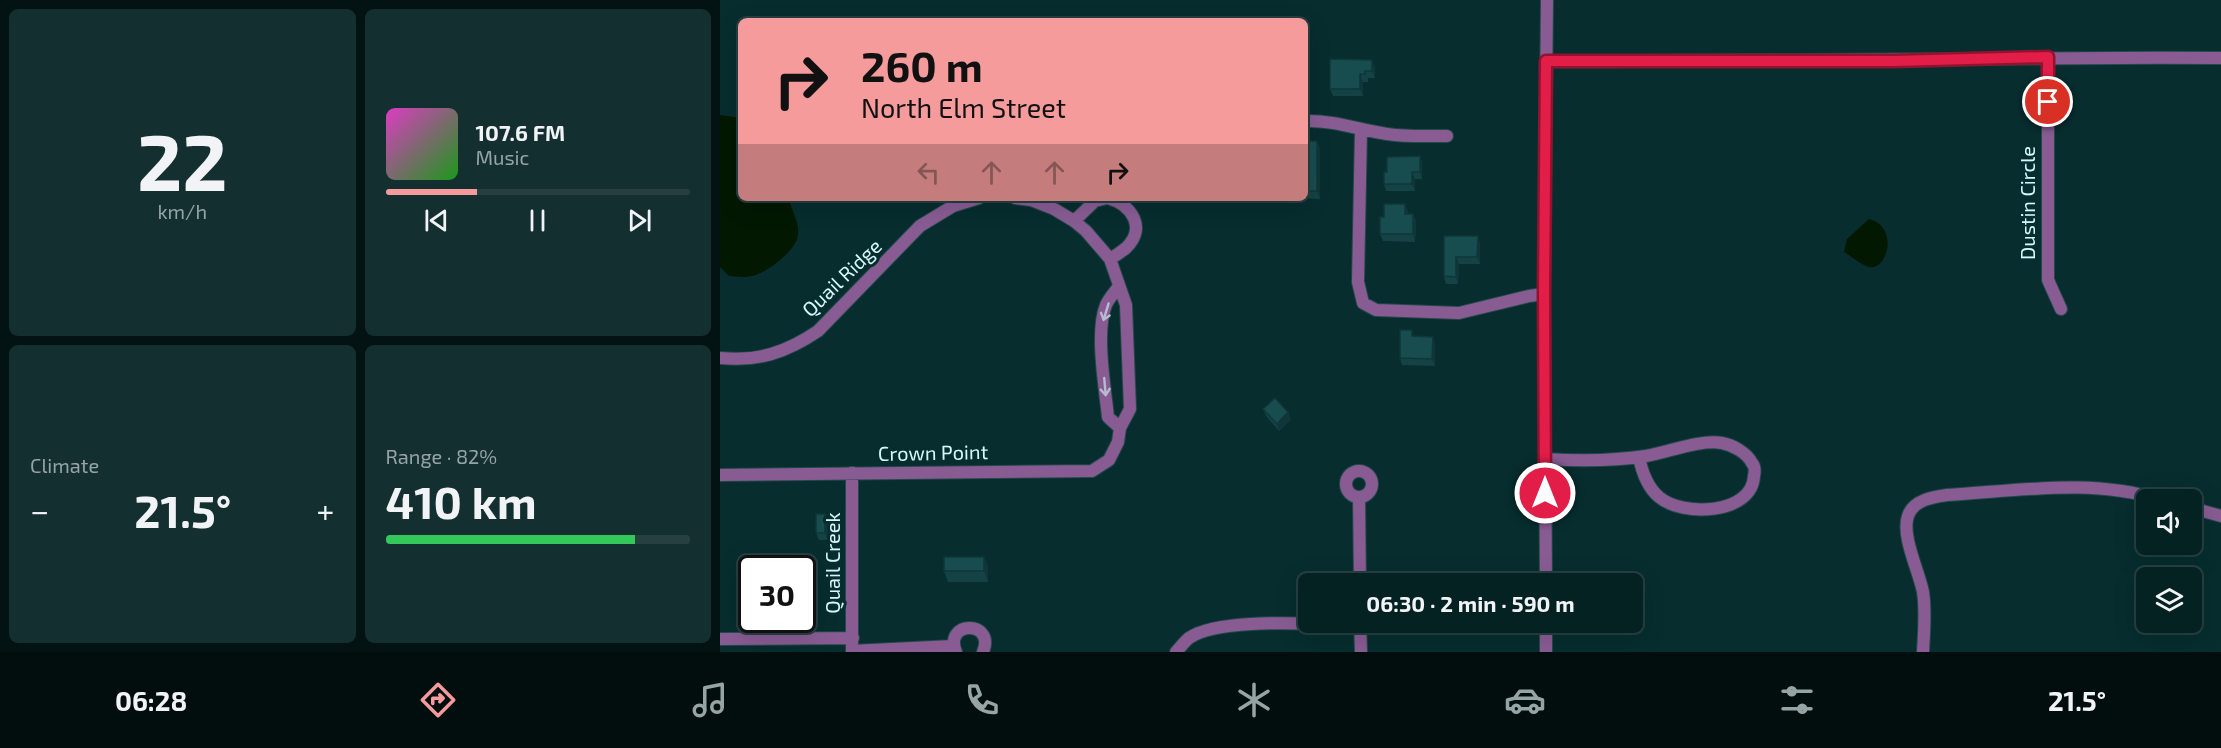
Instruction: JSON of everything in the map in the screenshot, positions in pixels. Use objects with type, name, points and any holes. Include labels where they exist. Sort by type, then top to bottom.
[{"type":"street","points":[[1546,0],[1544,294],[1546,573]]},
{"type":"street","name":"Dustin Circle","points":[[2048,57],[2048,280],[2061,309]]},
{"type":"street","points":[[1546,61],[2221,58]]},
{"type":"street","points":[[1308,121],[1327,121],[1405,136],[1447,136]]},
{"type":"street","points":[[1361,129],[1358,282],[1363,303],[1376,310],[1459,313],[1544,294]]},
{"type":"street","name":"Quail Ridge","points":[[720,358],[739,360],[758,358],[782,352],[802,342],[818,331],[921,226],[953,206],[969,201]]},
{"type":"street","points":[[1034,201],[1074,221],[1110,260],[1126,304],[1130,409],[1120,428],[1108,417],[1102,359],[1102,325],[1106,306],[1119,286]]},
{"type":"street","points":[[1074,221],[1095,201]]},
{"type":"street","points":[[1110,260],[1127,248],[1134,236],[1135,224],[1132,213],[1120,201]]},
{"type":"street","name":"Crown Point","points":[[720,476],[1092,471],[1109,460],[1118,442],[1120,428]]},
{"type":"street","points":[[1545,459],[1572,461],[1639,457],[1710,442],[1724,443],[1744,453],[1753,463],[1754,483],[1741,500],[1733,505],[1688,508],[1661,499],[1651,490],[1641,468],[1639,457]]},
{"type":"street","name":"Quail Creek","points":[[852,473],[852,652]]},
{"type":"street","points":[[1923,652],[1923,595],[1919,573],[1906,533],[1908,516],[1920,502],[1930,498],[2080,487],[2106,487],[2136,491]]},
{"type":"street","points":[[1359,497],[1360,573]]},
{"type":"street","points":[[2202,511],[2221,516]]},
{"type":"street","points":[[1176,652],[1189,638],[1209,629],[1241,624],[1298,624]]},
{"type":"street","points":[[852,652],[955,649],[953,640],[958,632],[968,627],[982,634],[984,639],[982,652]]},
{"type":"street","points":[[1360,633],[1361,652]]},
{"type":"street","points":[[1546,633],[1546,652]]},
{"type":"street","points":[[720,639],[853,638]]},
{"type":"shaded area","points":[[720,115],[738,118],[738,201],[790,201],[798,226],[798,235],[788,252],[763,272],[751,276],[729,276],[720,267]]},
{"type":"shaded area","points":[[1869,219],[1878,223],[1884,230],[1887,247],[1881,262],[1869,267],[1844,252],[1847,239]]},
{"type":"building","points":[[1330,59],[1372,60],[1372,71],[1360,74],[1360,89],[1330,89]]},
{"type":"building","points":[[1308,141],[1317,141],[1317,191],[1308,191]]},
{"type":"building","points":[[1420,156],[1420,172],[1412,172],[1412,184],[1384,184],[1387,157]]},
{"type":"building","points":[[1384,204],[1405,204],[1405,214],[1413,214],[1413,234],[1380,234],[1380,217],[1384,217]]},
{"type":"building","points":[[1444,236],[1478,236],[1477,257],[1456,257],[1456,277],[1444,276]]},
{"type":"building","points":[[1400,330],[1412,330],[1412,336],[1433,337],[1432,359],[1400,358]]},
{"type":"building","points":[[1275,398],[1288,412],[1277,424],[1263,409]]},
{"type":"building","points":[[816,514],[825,514],[825,533],[816,533]]},
{"type":"building","points":[[944,557],[984,557],[984,571],[944,571]]},
{"type":"route","points":[[1545,493],[1546,61],[1894,61],[2048,57],[2048,102]]}]
